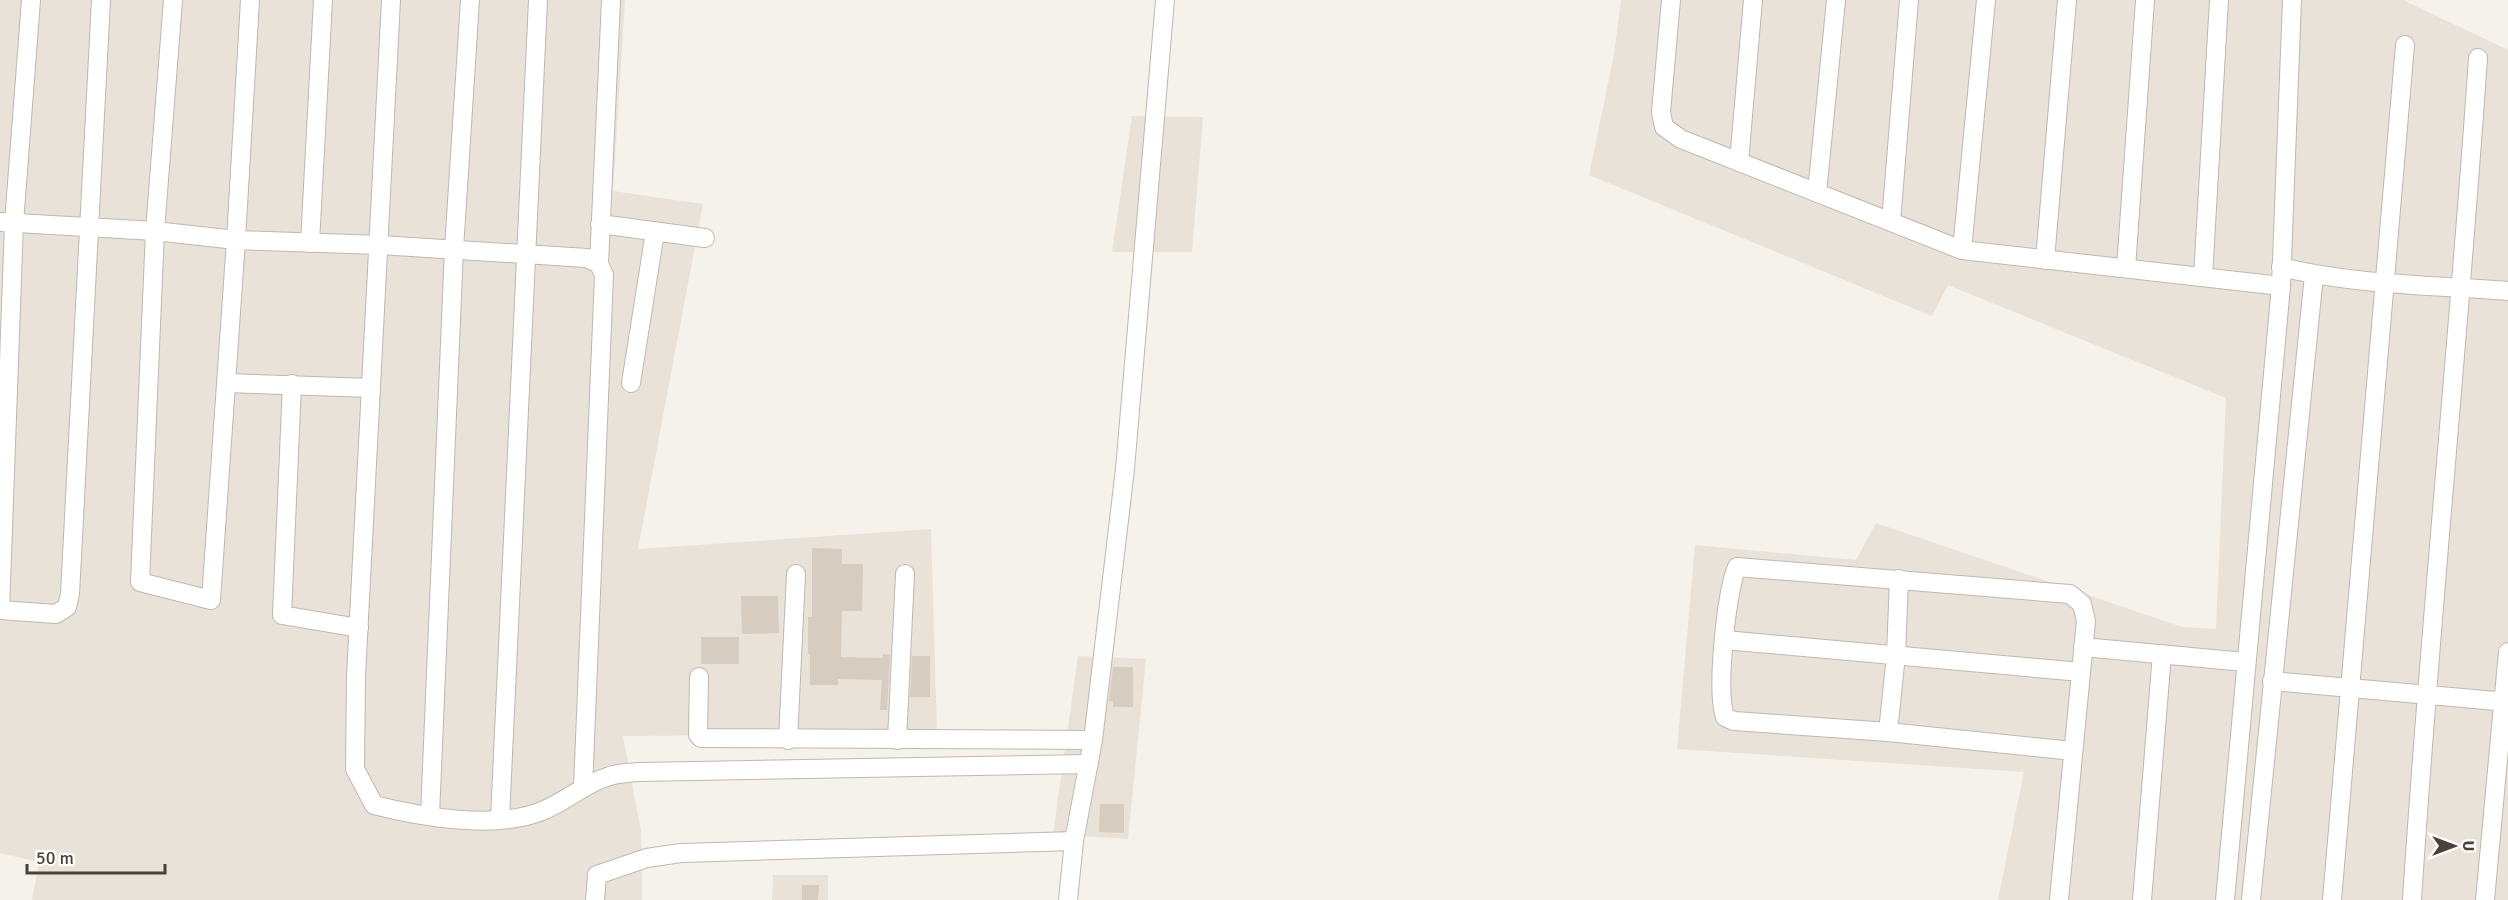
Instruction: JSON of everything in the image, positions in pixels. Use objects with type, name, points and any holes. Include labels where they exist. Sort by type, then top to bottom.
[{"type":"street","points":[[31,0],[7,222],[0,610],[56,614],[67,607],[70,594],[101,0]]},
{"type":"street","points":[[173,0],[155,231],[140,582],[210,600],[237,240],[250,0]]},
{"type":"street","points":[[310,243],[323,0]]},
{"type":"street","points":[[391,0],[359,628],[355,769],[374,805],[405,813],[520,819],[544,811],[608,776],[639,772],[1089,764]]},
{"type":"street","points":[[430,815],[454,249],[470,0]]},
{"type":"street","points":[[500,819],[538,0]]},
{"type":"street","points":[[583,788],[604,275],[599,264],[600,224],[611,0]]},
{"type":"street","points":[[1068,900],[1074,841],[1093,740],[1125,469],[1165,0]]},
{"type":"street","points":[[1671,0],[1661,112],[1664,127],[1681,139],[1962,250],[2280,286]]},
{"type":"street","points":[[1739,162],[1753,0]]},
{"type":"street","points":[[1817,193],[1836,0]]},
{"type":"street","points":[[1891,222],[1909,0]]},
{"type":"street","points":[[1962,250],[1986,0]]},
{"type":"street","points":[[2045,260],[2067,0]]},
{"type":"street","points":[[2126,268],[2145,0]]},
{"type":"street","points":[[2203,277],[2219,0]]},
{"type":"street","points":[[2225,900],[2282,267],[2292,0]]},
{"type":"street","points":[[2332,900],[2348,689],[2406,45]]},
{"type":"street","points":[[2412,900],[2425,696],[2463,287],[2478,58]]},
{"type":"street","points":[[7,222],[155,231],[237,240],[380,245],[587,258],[599,264]]},
{"type":"street","points":[[600,224],[705,238]]},
{"type":"street","points":[[631,383],[656,232]]},
{"type":"street","points":[[2282,267],[2314,275],[2386,284],[2508,291]]},
{"type":"street","points":[[2251,900],[2314,275]]},
{"type":"street","points":[[226,383],[371,388]]},
{"type":"street","points":[[292,384],[282,615],[359,628]]},
{"type":"street","points":[[2059,900],[2086,621],[2082,604],[2070,594],[1737,567],[1732,579],[1725,640],[1721,706],[1725,717],[1734,721],[1888,732],[2073,751]]},
{"type":"street","points":[[788,740],[796,574]]},
{"type":"street","points":[[897,740],[905,574]]},
{"type":"street","points":[[1888,732],[1896,655],[1899,579]]},
{"type":"street","points":[[1725,640],[2081,672]]},
{"type":"street","points":[[2083,647],[2245,662]]},
{"type":"street","points":[[2485,900],[2508,652]]},
{"type":"street","points":[[2142,900],[2162,654]]},
{"type":"street","points":[[699,677],[698,735],[701,738],[1093,740]]},
{"type":"street","points":[[2272,681],[2505,702]]},
{"type":"street","points":[[595,900],[597,875],[647,858],[681,853],[1074,841]]},
{"type":"shaded area","points":[[0,0],[625,0],[613,191],[703,204],[638,549],[931,529],[937,733],[623,736],[641,831],[642,900],[32,900],[39,862],[0,853]]},
{"type":"shaded area","points":[[1621,0],[2403,0],[2508,50],[2508,900],[1998,900],[2024,772],[1677,749],[1695,545],[1856,560],[1876,523],[2182,627],[2216,629],[2226,398],[1948,285],[1932,316],[1589,175],[1614,55]]},
{"type":"shaded area","points":[[1132,116],[1203,117],[1192,252],[1112,252]]},
{"type":"shaded area","points":[[1078,656],[1146,659],[1128,839],[1053,834]]},
{"type":"shaded area","points":[[773,875],[828,875],[828,900],[772,900]]},
{"type":"building","points":[[812,548],[842,549],[842,564],[863,564],[862,611],[842,611],[841,657],[883,658],[883,654],[890,655],[887,710],[880,710],[882,680],[838,679],[838,685],[810,685],[808,617],[812,617]]},
{"type":"building","points":[[741,596],[778,596],[779,633],[742,634]]},
{"type":"building","points":[[701,637],[739,637],[739,664],[701,664]]},
{"type":"building","points":[[912,656],[930,656],[930,697],[910,697]]},
{"type":"building","points":[[1113,667],[1133,667],[1133,707],[1113,707],[1113,701],[1109,701]]},
{"type":"building","points":[[1100,804],[1124,804],[1124,833],[1099,832]]},
{"type":"building","points":[[802,885],[819,885],[818,900],[802,900]]}]
